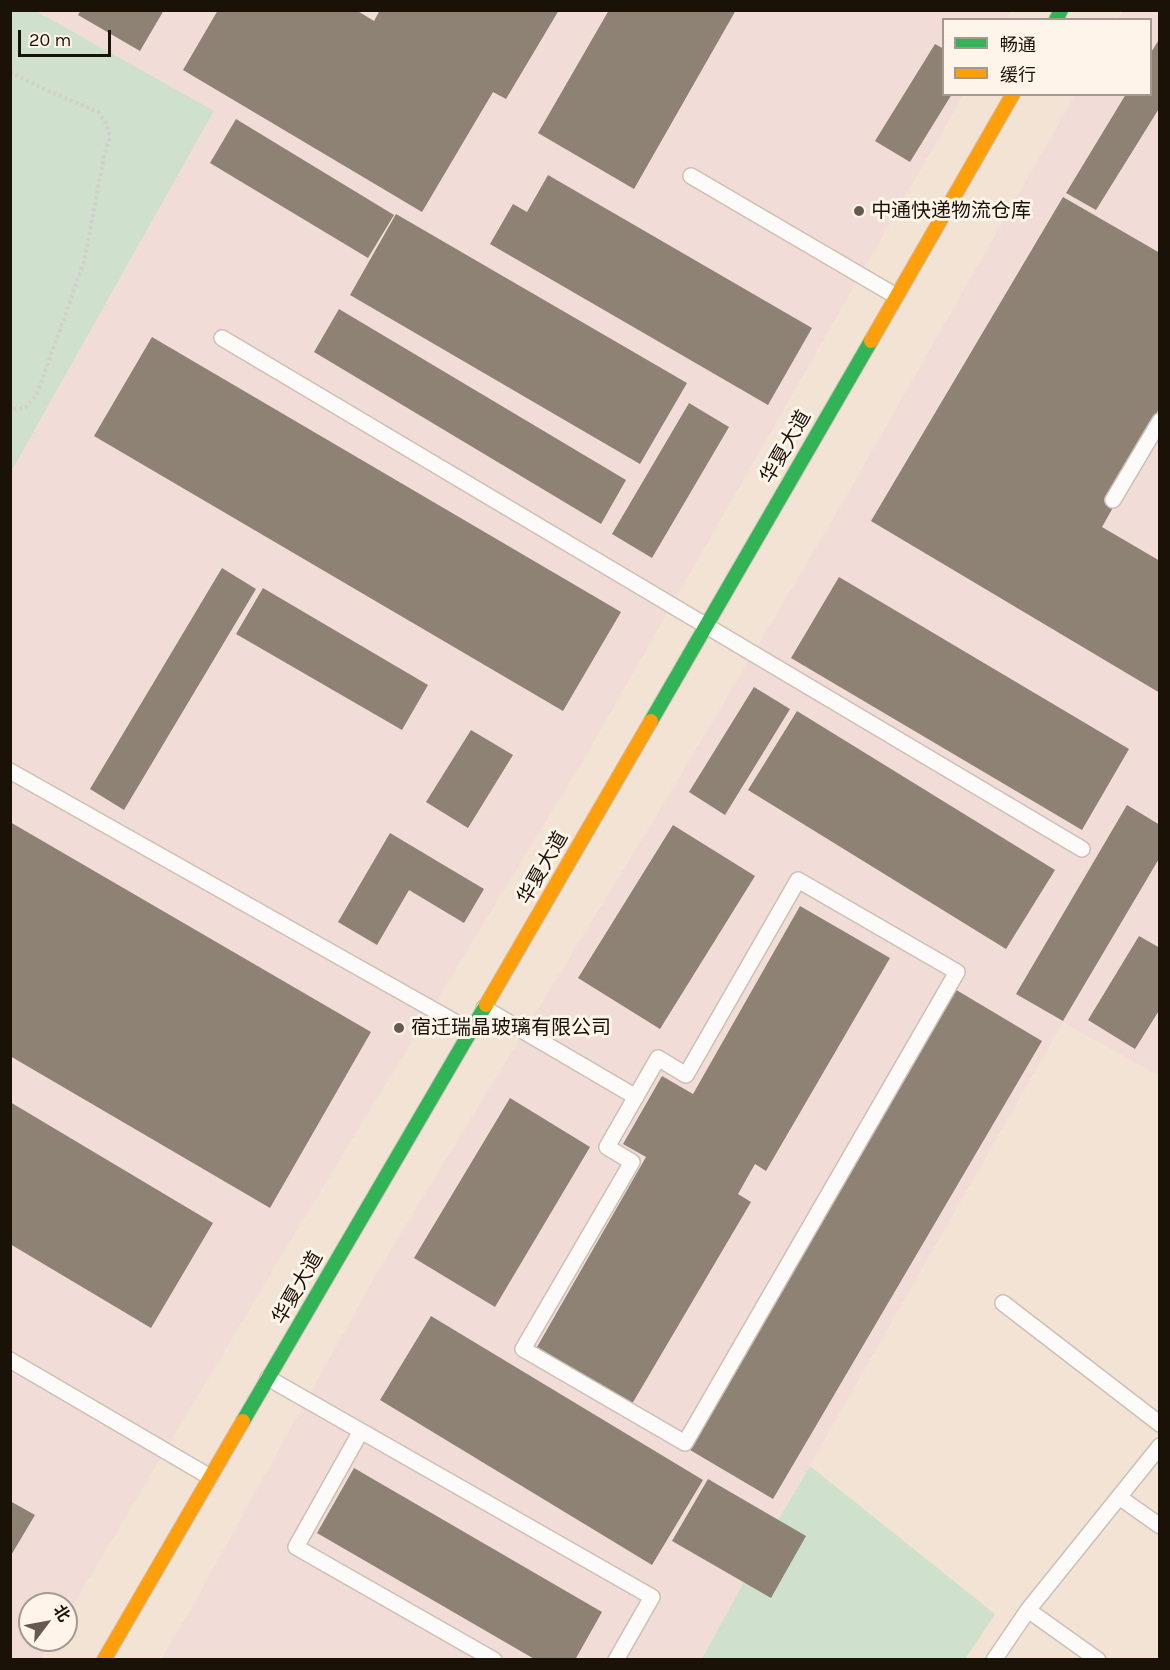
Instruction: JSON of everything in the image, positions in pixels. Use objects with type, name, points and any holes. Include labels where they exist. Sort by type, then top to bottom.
[{"type":"street","name":"华夏大道","points":[[104,1659],[471,1031],[1012,96]]},
{"type":"lane","points":[[691,176],[896,296]]},
{"type":"lane","points":[[222,338],[1082,849]]},
{"type":"lane","points":[[1113,500],[1160,421]]},
{"type":"lane","points":[[10,771],[471,1031]]},
{"type":"lane","points":[[798,880],[957,972],[685,1443],[523,1349],[632,1162],[607,1147],[636,1097],[658,1058],[686,1075],[798,880]]},
{"type":"lane","points":[[484,1008],[636,1097]]},
{"type":"lane","points":[[1004,1303],[1160,1424]]},
{"type":"lane","points":[[10,1360],[210,1477]]},
{"type":"lane","points":[[268,1378],[652,1597],[616,1659]]},
{"type":"lane","points":[[362,1431],[296,1547],[494,1659]]},
{"type":"lane","points":[[994,1659],[1028,1610],[1160,1446]]},
{"type":"lane","points":[[1119,1497],[1160,1526]]},
{"type":"lane","points":[[1028,1610],[1098,1659]]},
{"type":"path","points":[[10,72],[98,112],[106,123],[110,138],[104,156],[84,262],[37,394],[25,408],[10,409]]},
{"type":"shaded area","points":[[1158,10],[1159,12],[1159,1076],[1063,1022],[701,1659],[161,1660],[379,1269],[669,795],[840,507],[1074,96],[1152,96],[1152,18],[1119,18],[1123,11]]},
{"type":"shaded area","points":[[36,11],[1011,11],[1007,18],[942,18],[942,96],[962,96],[582,762],[295,1233],[78,1597],[78,1592],[18,1592],[18,1652],[45,1652],[41,1659],[11,1660],[11,473],[214,112]]},
{"type":"green space","points":[[11,10],[36,11],[214,111],[11,472]]},
{"type":"green space","points":[[810,1466],[995,1614],[965,1659],[701,1660]]},
{"type":"building","points":[[81,10],[164,10],[140,51],[78,15]]},
{"type":"building","points":[[218,10],[356,10],[374,21],[380,10],[559,10],[506,99],[493,92],[422,212],[183,70]]},
{"type":"building","points":[[609,10],[736,10],[634,189],[538,133]]},
{"type":"building","points":[[1160,38],[1160,107],[1096,210],[1066,193],[1125,96],[1152,96],[1152,51]]},
{"type":"building","points":[[935,44],[942,48],[942,96],[951,96],[910,162],[875,141]]},
{"type":"building","points":[[236,119],[394,215],[368,258],[210,163]]},
{"type":"building","points":[[548,175],[812,328],[768,405],[490,244],[513,204],[527,212]]},
{"type":"building","points":[[1063,197],[1160,253],[1160,407],[1106,499],[1115,504],[1102,527],[1160,561],[1160,693],[871,521]]},
{"type":"building","points":[[396,214],[687,383],[640,464],[350,295]]},
{"type":"building","points":[[339,309],[626,480],[601,524],[314,352]]},
{"type":"building","points":[[152,337],[621,612],[563,711],[94,436]]},
{"type":"building","points":[[689,403],[729,427],[652,558],[612,534]]},
{"type":"building","points":[[222,568],[256,589],[124,810],[90,789]]},
{"type":"building","points":[[839,577],[1129,749],[1082,830],[791,658]]},
{"type":"building","points":[[263,588],[428,685],[402,730],[236,634]]},
{"type":"building","points":[[754,687],[790,709],[725,815],[689,792]]},
{"type":"building","points":[[797,711],[1055,870],[1006,949],[748,790]]},
{"type":"building","points":[[471,730],[513,755],[468,828],[426,802]]},
{"type":"building","points":[[1127,805],[1160,825],[1160,857],[1063,1021],[1016,994]]},
{"type":"building","points":[[10,822],[371,1032],[270,1208],[10,1056]]},
{"type":"building","points":[[673,825],[755,876],[660,1029],[578,978]]},
{"type":"building","points":[[390,833],[484,889],[464,923],[409,890],[377,945],[338,922]]},
{"type":"building","points":[[800,906],[890,958],[766,1171],[755,1164],[738,1194],[751,1202],[632,1404],[537,1347],[646,1157],[623,1144],[662,1076],[693,1094]]},
{"type":"building","points":[[1139,936],[1160,948],[1160,1009],[1135,1049],[1088,1020]]},
{"type":"building","points":[[953,988],[1042,1041],[773,1499],[685,1447]]},
{"type":"building","points":[[510,1098],[590,1147],[495,1307],[414,1258]]},
{"type":"building","points":[[10,1102],[213,1223],[151,1328],[10,1244]]},
{"type":"building","points":[[431,1316],[703,1480],[652,1565],[380,1400]]},
{"type":"building","points":[[354,1468],[602,1612],[575,1660],[536,1660],[317,1533]]},
{"type":"building","points":[[708,1479],[806,1536],[771,1598],[672,1541]]},
{"type":"building","points":[[10,1501],[35,1515],[10,1557]]},
{"type":"traffic: fast","points":[[1057,18],[1061,10]]},
{"type":"traffic: fast","points":[[651,721],[871,341]]},
{"type":"traffic: fast","points":[[243,1421],[486,1005]]},
{"type":"traffic: slow","points":[[871,341],[1012,96]]},
{"type":"traffic: slow","points":[[486,1005],[651,721]]},
{"type":"traffic: slow","points":[[104,1660],[243,1421]]},
{"type":"place","name":"中通快递物流仓库","points":[[859,211]]},
{"type":"place","name":"宿迁瑞晶玻璃有限公司","points":[[399,1028]]}]
